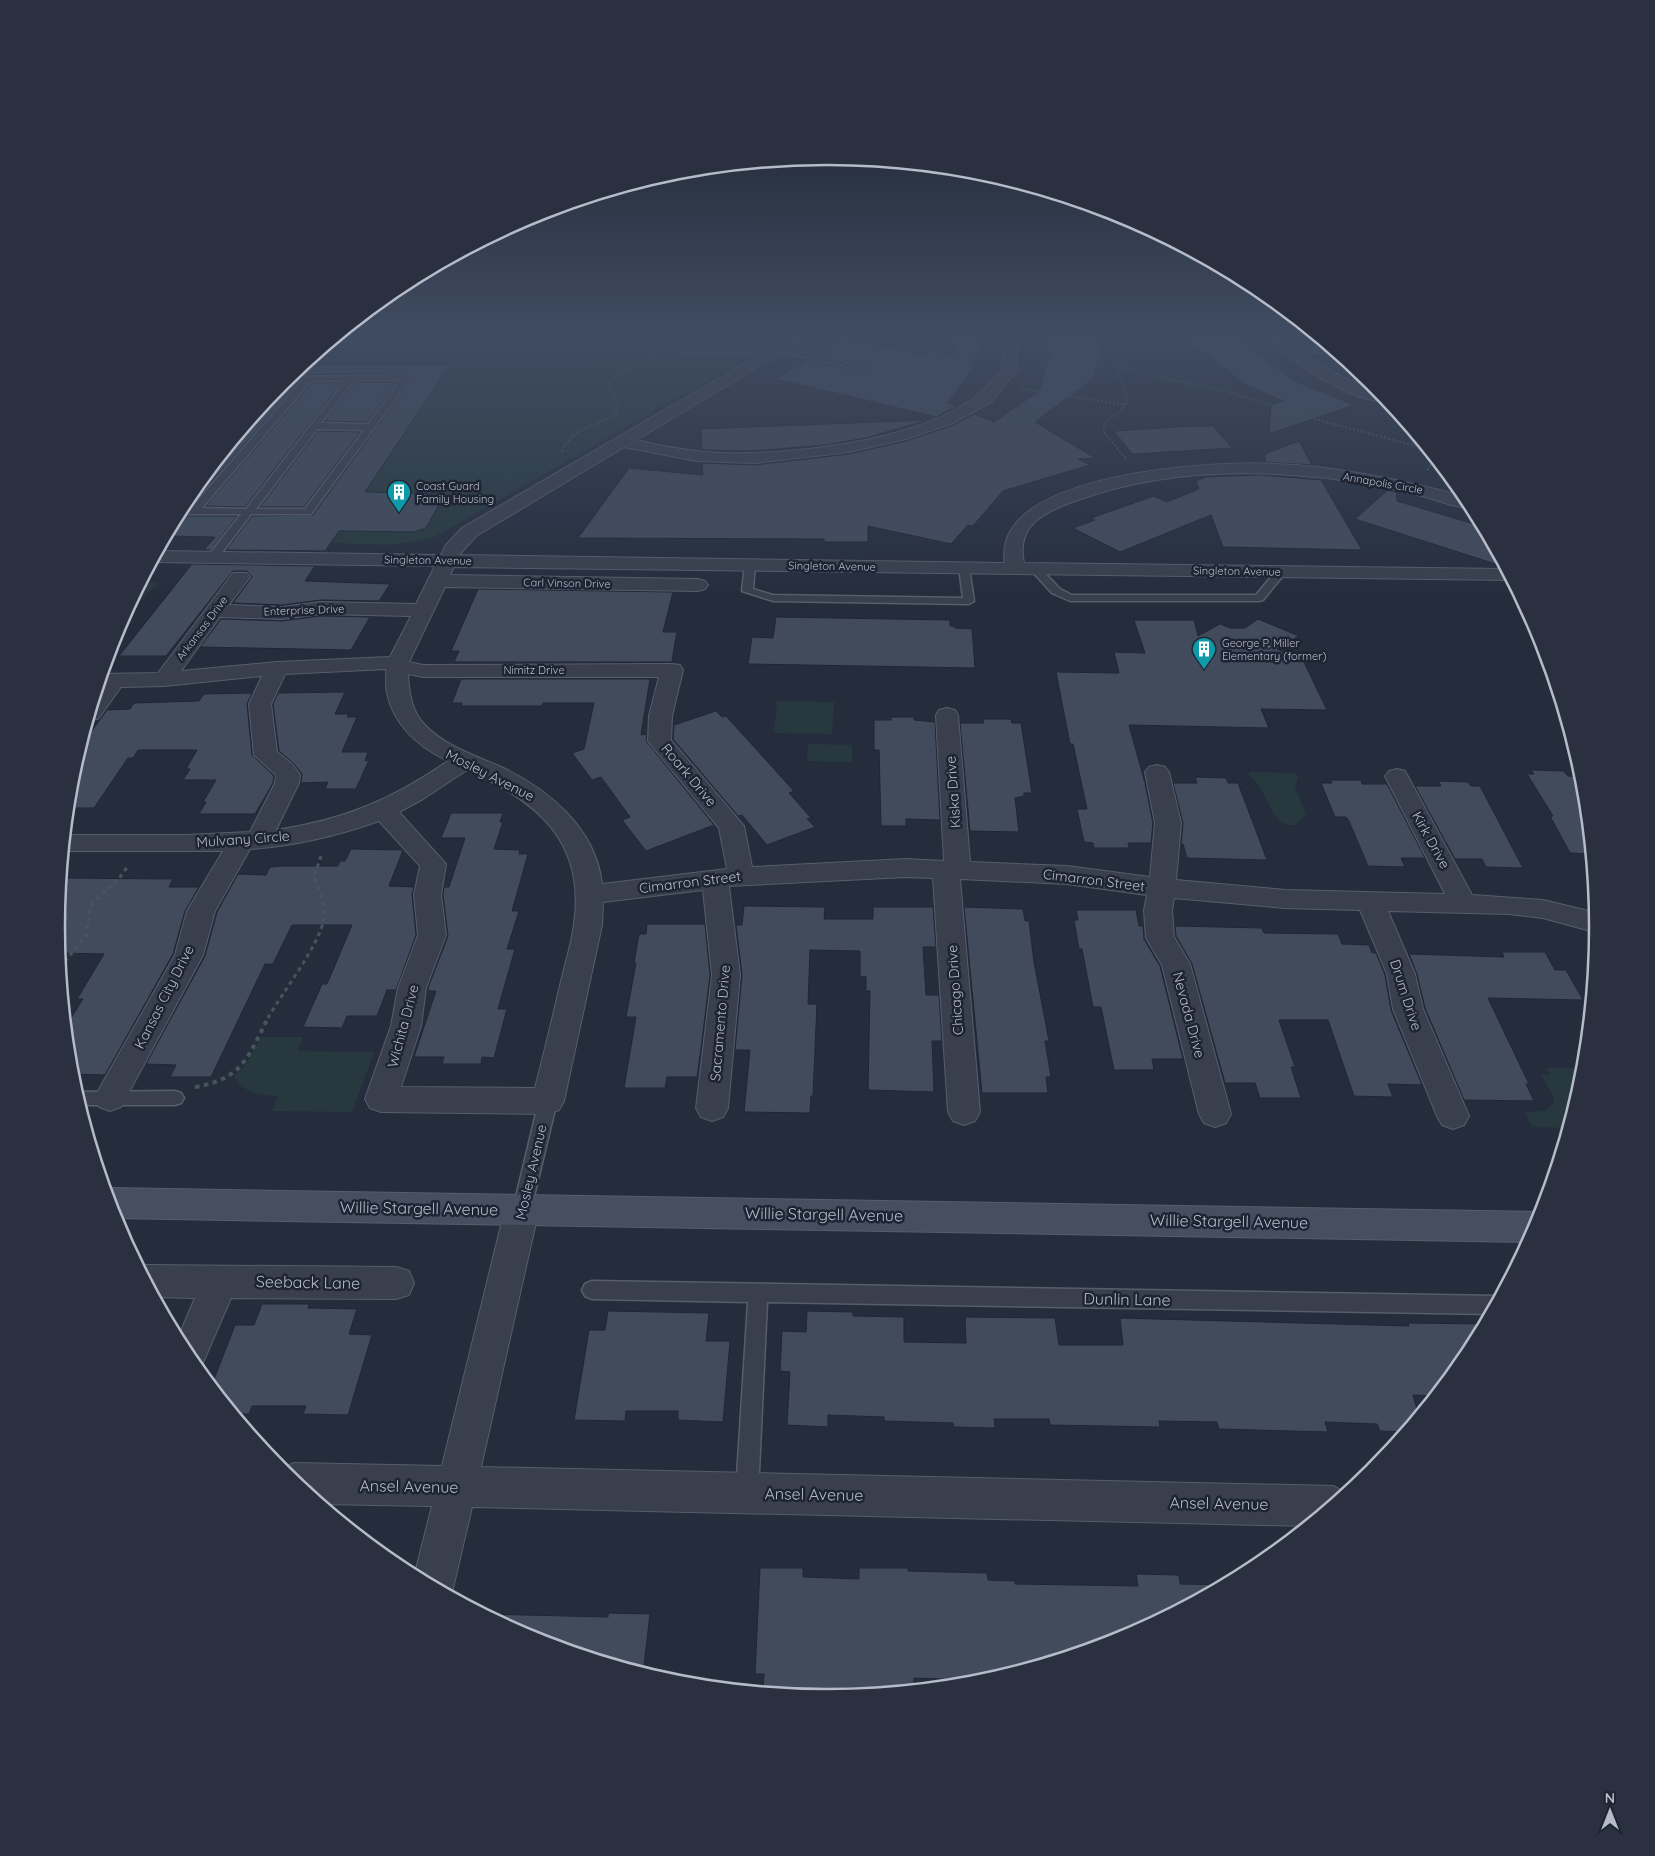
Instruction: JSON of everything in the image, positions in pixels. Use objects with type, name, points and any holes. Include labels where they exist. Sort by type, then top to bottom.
[{"type":"street","name":"Mosley Avenue","points":[[548,1101],[588,925],[589,895],[585,865],[574,840],[559,819],[540,800],[512,782],[464,761],[426,739],[410,722],[400,705],[395,686],[397,665],[436,581],[459,541],[469,532],[655,423]]},
{"type":"street","points":[[622,442],[674,454],[723,458],[782,456],[847,448],[898,437],[940,423]]},
{"type":"street","name":"Annapolis Circle","points":[[1015,568],[1013,541],[1025,521],[1038,511],[1097,487],[1147,476],[1212,469],[1297,470],[1392,483],[1457,499]]},
{"type":"street","name":"Singleton Avenue","points":[[162,557],[1503,575]]},
{"type":"street","name":"Arkansas Drive","points":[[164,679],[240,577]]},
{"type":"street","name":"Carl Vinson Drive","points":[[436,581],[698,585]]},
{"type":"street","name":"Enterprise Drive","points":[[215,611],[282,613],[321,608],[422,610]]},
{"type":"street","points":[[107,681],[164,679],[277,668],[373,663],[397,665]]},
{"type":"street","name":"Nimitz Drive","points":[[397,665],[423,671],[672,670]]},
{"type":"street","name":"Kansas City Drive","points":[[110,1098],[189,955],[201,911],[249,841],[286,782],[288,775],[284,769],[266,755],[260,711],[260,704],[277,668]]},
{"type":"street","name":"Roark Drive","points":[[672,670],[658,734],[660,741],[731,826],[728,878]]},
{"type":"street","name":"Kiska Drive","points":[[948,715],[952,869]]},
{"type":"street","name":"Mulvany Circle","points":[[70,843],[249,841],[315,832],[346,824],[383,810],[413,795],[464,761]]},
{"type":"street","name":"Nevada Drive","points":[[1157,772],[1168,823],[1158,910],[1160,938],[1176,964],[1215,1114]]},
{"type":"street","name":"Kirk Drive","points":[[1397,776],[1464,904]]},
{"type":"street","name":"Wichita Drive","points":[[383,810],[433,864],[433,875],[427,899],[433,926],[432,935],[412,988],[406,1026],[382,1099],[548,1101]]},
{"type":"street","name":"Cimarron Street","points":[[589,895],[728,878],[868,869],[952,869],[1067,875],[1162,888],[1286,899],[1464,904],[1543,909],[1590,921]]},
{"type":"street","name":"Chicago Drive","points":[[952,869],[964,1112]]},
{"type":"street","name":"Sacramento Drive","points":[[712,1108],[726,975],[728,878]]},
{"type":"street","name":"Drum Drive","points":[[1370,901],[1400,974],[1408,1009],[1453,1116]]},
{"type":"street","name":"Willie Stargell Avenue","points":[[117,1204],[1529,1226]]},
{"type":"street","name":"Mosley Avenue","points":[[435,1581],[522,1209]]},
{"type":"street","name":"Seeback Lane","points":[[152,1281],[396,1283]]},
{"type":"street","points":[[192,1349],[220,1282]]},
{"type":"street","name":"Ansel Avenue","points":[[306,1483],[1324,1506]]},
{"type":"lane","points":[[194,511],[270,423]]},
{"type":"lane","points":[[213,557],[318,423]]},
{"type":"lane","points":[[190,511],[308,512],[373,423]]},
{"type":"lane","points":[[315,426],[370,427]]},
{"type":"lane","points":[[750,564],[747,591],[773,598],[969,601],[964,568]]},
{"type":"lane","points":[[1035,569],[1056,591],[1070,598],[1259,598],[1281,572]]},
{"type":"lane","points":[[85,1098],[175,1098]]},
{"type":"lane","name":"Mosley Avenue","points":[[522,1209],[548,1101]]},
{"type":"lane","name":"Dunlin Lane","points":[[592,1290],[1490,1305]]},
{"type":"lane","points":[[747,1492],[758,1293]]},
{"type":"path","points":[[562,453],[566,442],[577,431],[596,423]]},
{"type":"path","points":[[1105,423],[1103,431],[1119,452],[1147,476]]},
{"type":"path","points":[[1328,423],[1418,447]]},
{"type":"path","points":[[175,1098],[187,1088],[214,1084],[237,1072],[264,1029],[280,996],[317,939],[324,918],[323,899],[314,877],[322,850],[315,832]]},
{"type":"path","points":[[66,960],[86,936],[92,905],[125,871],[140,843]]},
{"type":"shaded area","points":[[411,423],[634,423],[434,537],[396,544],[331,543]]},
{"type":"shaded area","points":[[148,582],[158,583],[140,600]]},
{"type":"shaded area","points":[[777,701],[834,702],[832,734],[774,733]]},
{"type":"shaded area","points":[[808,744],[852,745],[852,762],[807,761]]},
{"type":"shaded area","points":[[1250,772],[1294,773],[1298,776],[1295,788],[1306,814],[1296,825],[1287,824],[1279,820],[1261,788],[1248,775]]},
{"type":"shaded area","points":[[261,1037],[303,1037],[298,1051],[374,1052],[352,1112],[272,1111],[278,1096],[258,1094],[247,1090],[234,1076],[246,1065]]},
{"type":"shaded area","points":[[1546,1068],[1576,1068],[1563,1128],[1532,1127],[1525,1112],[1546,1111],[1554,1102],[1554,1097],[1541,1075],[1550,1075]]},
{"type":"building","points":[[256,423],[263,423],[205,489],[254,425]]},
{"type":"building","points":[[278,423],[310,423],[245,507],[206,506]]},
{"type":"building","points":[[380,423],[411,423],[365,492],[445,494],[426,528],[414,532],[339,531],[325,551],[226,550],[252,516],[313,515]]},
{"type":"building","points":[[862,423],[919,423],[865,438],[826,445],[752,451],[702,450],[701,429]]},
{"type":"building","points":[[958,423],[1036,423],[1095,458],[1078,459],[1090,465],[1003,491],[973,526],[968,525],[951,544],[868,526],[868,542],[824,542],[824,539],[578,538],[629,468],[703,475],[702,463],[755,465],[849,454],[907,441]]},
{"type":"building","points":[[1270,423],[1302,423],[1269,434]]},
{"type":"building","points":[[1213,426],[1232,448],[1132,454],[1114,431]]},
{"type":"building","points":[[318,431],[360,432],[304,507],[260,507]]},
{"type":"building","points":[[1299,441],[1312,465],[1265,462],[1265,454]]},
{"type":"building","points":[[1261,475],[1321,480],[1362,550],[1223,547],[1211,515],[1120,552],[1073,528],[1095,520],[1091,518],[1154,496],[1167,502],[1199,489],[1196,481],[1206,477]]},
{"type":"building","points":[[1388,490],[1396,492],[1397,501],[1473,524],[1497,564],[1355,519]]},
{"type":"building","points":[[186,516],[237,516],[211,550],[204,550],[215,537],[174,536]]},
{"type":"building","points":[[192,564],[315,566],[305,581],[390,584],[379,601],[321,600],[282,605],[233,603],[252,577],[247,571],[233,571],[166,656],[119,656]]},
{"type":"building","points":[[478,589],[673,592],[663,632],[677,632],[672,660],[674,662],[454,662],[459,651],[451,651]]},
{"type":"building","points":[[321,616],[370,617],[351,650],[200,647],[221,619],[282,621]]},
{"type":"building","points":[[776,617],[950,620],[950,626],[972,629],[975,668],[748,664],[752,637],[773,638]]},
{"type":"building","points":[[1258,619],[1299,636],[1277,649],[1303,660],[1327,710],[1261,709],[1269,728],[1129,725],[1145,783],[1153,823],[1151,843],[1128,843],[1129,848],[1094,848],[1093,843],[1084,842],[1077,809],[1087,809],[1073,744],[1070,744],[1056,672],[1119,673],[1114,652],[1145,653],[1134,620],[1194,620],[1198,636],[1220,624],[1230,628],[1245,628]]},
{"type":"building","points":[[461,679],[650,679],[641,735],[646,734],[647,742],[714,825],[646,851],[622,820],[630,817],[601,777],[592,780],[572,753],[584,749],[594,703],[543,703],[542,706],[461,706],[462,703],[452,703]]},
{"type":"building","points":[[345,692],[335,714],[349,714],[347,717],[357,717],[342,752],[368,752],[365,761],[369,760],[356,789],[325,789],[328,782],[301,783],[302,774],[279,751],[273,704],[278,693]]},
{"type":"building","points":[[252,693],[247,704],[252,755],[274,776],[273,783],[255,814],[199,814],[206,802],[203,802],[216,780],[183,780],[190,769],[186,769],[197,750],[138,750],[133,758],[128,758],[94,808],[75,808],[91,732],[107,710],[130,709],[134,703],[199,701],[204,694]]},
{"type":"building","points":[[716,711],[722,717],[726,716],[794,791],[789,793],[811,818],[807,819],[815,827],[767,845],[742,815],[738,816],[673,739],[674,725]]},
{"type":"building","points":[[891,717],[914,717],[914,720],[935,722],[940,820],[906,819],[906,826],[881,826],[879,750],[874,750],[874,720],[891,720]]},
{"type":"building","points":[[983,719],[1011,719],[1012,723],[1021,723],[1032,793],[1024,793],[1024,796],[1015,798],[1019,832],[970,831],[960,723],[984,723]]},
{"type":"building","points":[[1531,770],[1564,771],[1568,776],[1574,776],[1586,854],[1570,853],[1550,816],[1553,816],[1527,774],[1534,774]]},
{"type":"building","points":[[1195,777],[1226,778],[1228,783],[1238,783],[1267,860],[1187,858],[1183,844],[1181,844],[1183,823],[1173,783],[1197,783]]},
{"type":"building","points":[[1330,780],[1361,780],[1362,784],[1387,784],[1425,858],[1401,858],[1405,867],[1368,866],[1349,821],[1346,817],[1335,817],[1321,783],[1332,783]]},
{"type":"building","points":[[1438,781],[1468,782],[1471,786],[1480,786],[1523,868],[1486,867],[1482,859],[1455,859],[1415,786],[1441,786]]},
{"type":"building","points":[[451,813],[503,813],[500,822],[503,822],[494,849],[520,850],[519,854],[528,854],[512,911],[519,911],[507,949],[515,949],[498,1009],[507,1009],[494,1058],[482,1057],[481,1064],[442,1064],[444,1057],[414,1057],[436,991],[428,991],[428,988],[448,936],[443,895],[444,887],[449,887],[465,838],[441,838]]},
{"type":"building","points":[[351,849],[403,850],[389,886],[414,887],[412,895],[416,935],[396,990],[387,990],[377,1016],[347,1016],[342,1028],[303,1027],[322,984],[327,984],[352,925],[292,925],[273,964],[265,964],[211,1077],[170,1077],[176,1065],[146,1064],[205,956],[217,912],[238,874],[266,875],[270,867],[282,866],[338,866],[340,861],[345,861]]},
{"type":"building","points":[[67,878],[173,879],[169,887],[199,887],[185,911],[173,954],[105,1075],[80,1074],[71,1018],[83,999],[77,999],[104,954],[66,953]]},
{"type":"building","points":[[744,906],[825,907],[824,919],[873,919],[873,907],[933,907],[936,947],[923,947],[926,995],[939,995],[942,1041],[932,1041],[934,1092],[868,1090],[870,991],[866,991],[866,977],[860,976],[860,951],[810,950],[808,1004],[817,1004],[813,1096],[811,1096],[810,1113],[744,1112],[750,1050],[735,1050],[742,975],[736,925],[742,925]]},
{"type":"building","points":[[964,907],[1023,909],[1025,921],[1029,921],[1034,962],[1049,1041],[1045,1041],[1051,1077],[1046,1077],[1048,1093],[982,1093]]},
{"type":"building","points":[[1076,910],[1136,910],[1139,926],[1143,926],[1144,939],[1160,966],[1183,1059],[1152,1059],[1154,1070],[1114,1070],[1101,1007],[1093,1007],[1082,949],[1079,949],[1074,920],[1078,920]]},
{"type":"building","points":[[647,924],[705,924],[710,975],[701,1049],[697,1077],[667,1077],[665,1088],[624,1088],[636,1017],[626,1017],[636,963],[634,963],[639,934],[646,934]]},
{"type":"building","points":[[1175,926],[1262,928],[1264,933],[1338,934],[1342,944],[1369,945],[1372,953],[1376,953],[1385,975],[1391,1010],[1422,1085],[1388,1084],[1393,1097],[1354,1096],[1328,1020],[1279,1020],[1295,1067],[1291,1067],[1301,1098],[1260,1098],[1255,1083],[1225,1083],[1192,964],[1176,936]]},
{"type":"building","points":[[1502,952],[1545,952],[1555,970],[1566,970],[1583,1000],[1488,998],[1529,1084],[1526,1084],[1534,1101],[1464,1100],[1425,1008],[1417,974],[1409,954],[1504,957]]},
{"type":"building","points":[[262,1304],[309,1304],[308,1308],[357,1309],[349,1334],[372,1335],[348,1415],[303,1414],[306,1406],[252,1406],[249,1414],[240,1414],[214,1379],[235,1325],[254,1325]]},
{"type":"building","points":[[608,1311],[709,1313],[706,1341],[730,1341],[723,1422],[678,1420],[678,1411],[626,1411],[625,1421],[574,1420],[589,1330],[605,1330]]},
{"type":"building","points":[[807,1311],[853,1312],[853,1316],[904,1317],[904,1342],[966,1343],[965,1317],[1055,1318],[1059,1345],[1123,1345],[1120,1318],[1409,1326],[1408,1323],[1479,1324],[1429,1396],[1413,1395],[1417,1411],[1400,1432],[1380,1431],[1377,1424],[1325,1422],[1328,1432],[1219,1429],[1217,1422],[1159,1421],[1160,1427],[1050,1425],[1049,1419],[994,1419],[995,1428],[954,1427],[953,1423],[884,1421],[884,1417],[828,1415],[828,1427],[787,1425],[790,1372],[780,1371],[782,1331],[806,1332]]},
{"type":"building","points":[[760,1568],[803,1568],[803,1577],[859,1579],[859,1568],[908,1568],[908,1571],[987,1573],[988,1580],[1015,1581],[1015,1584],[1138,1586],[1136,1574],[1179,1575],[1180,1584],[1214,1585],[1165,1612],[1073,1650],[1025,1665],[976,1676],[955,1679],[914,1678],[914,1685],[877,1689],[828,1690],[763,1688],[764,1674],[755,1674]]},
{"type":"building","points":[[608,1613],[650,1614],[644,1668],[582,1650],[495,1614],[608,1617]]},
{"type":"place","name":"Coast Guard Family Housing","points":[[399,513]]},
{"type":"place","name":"George P. Miller Elementary (former)","points":[[1204,670]]}]
